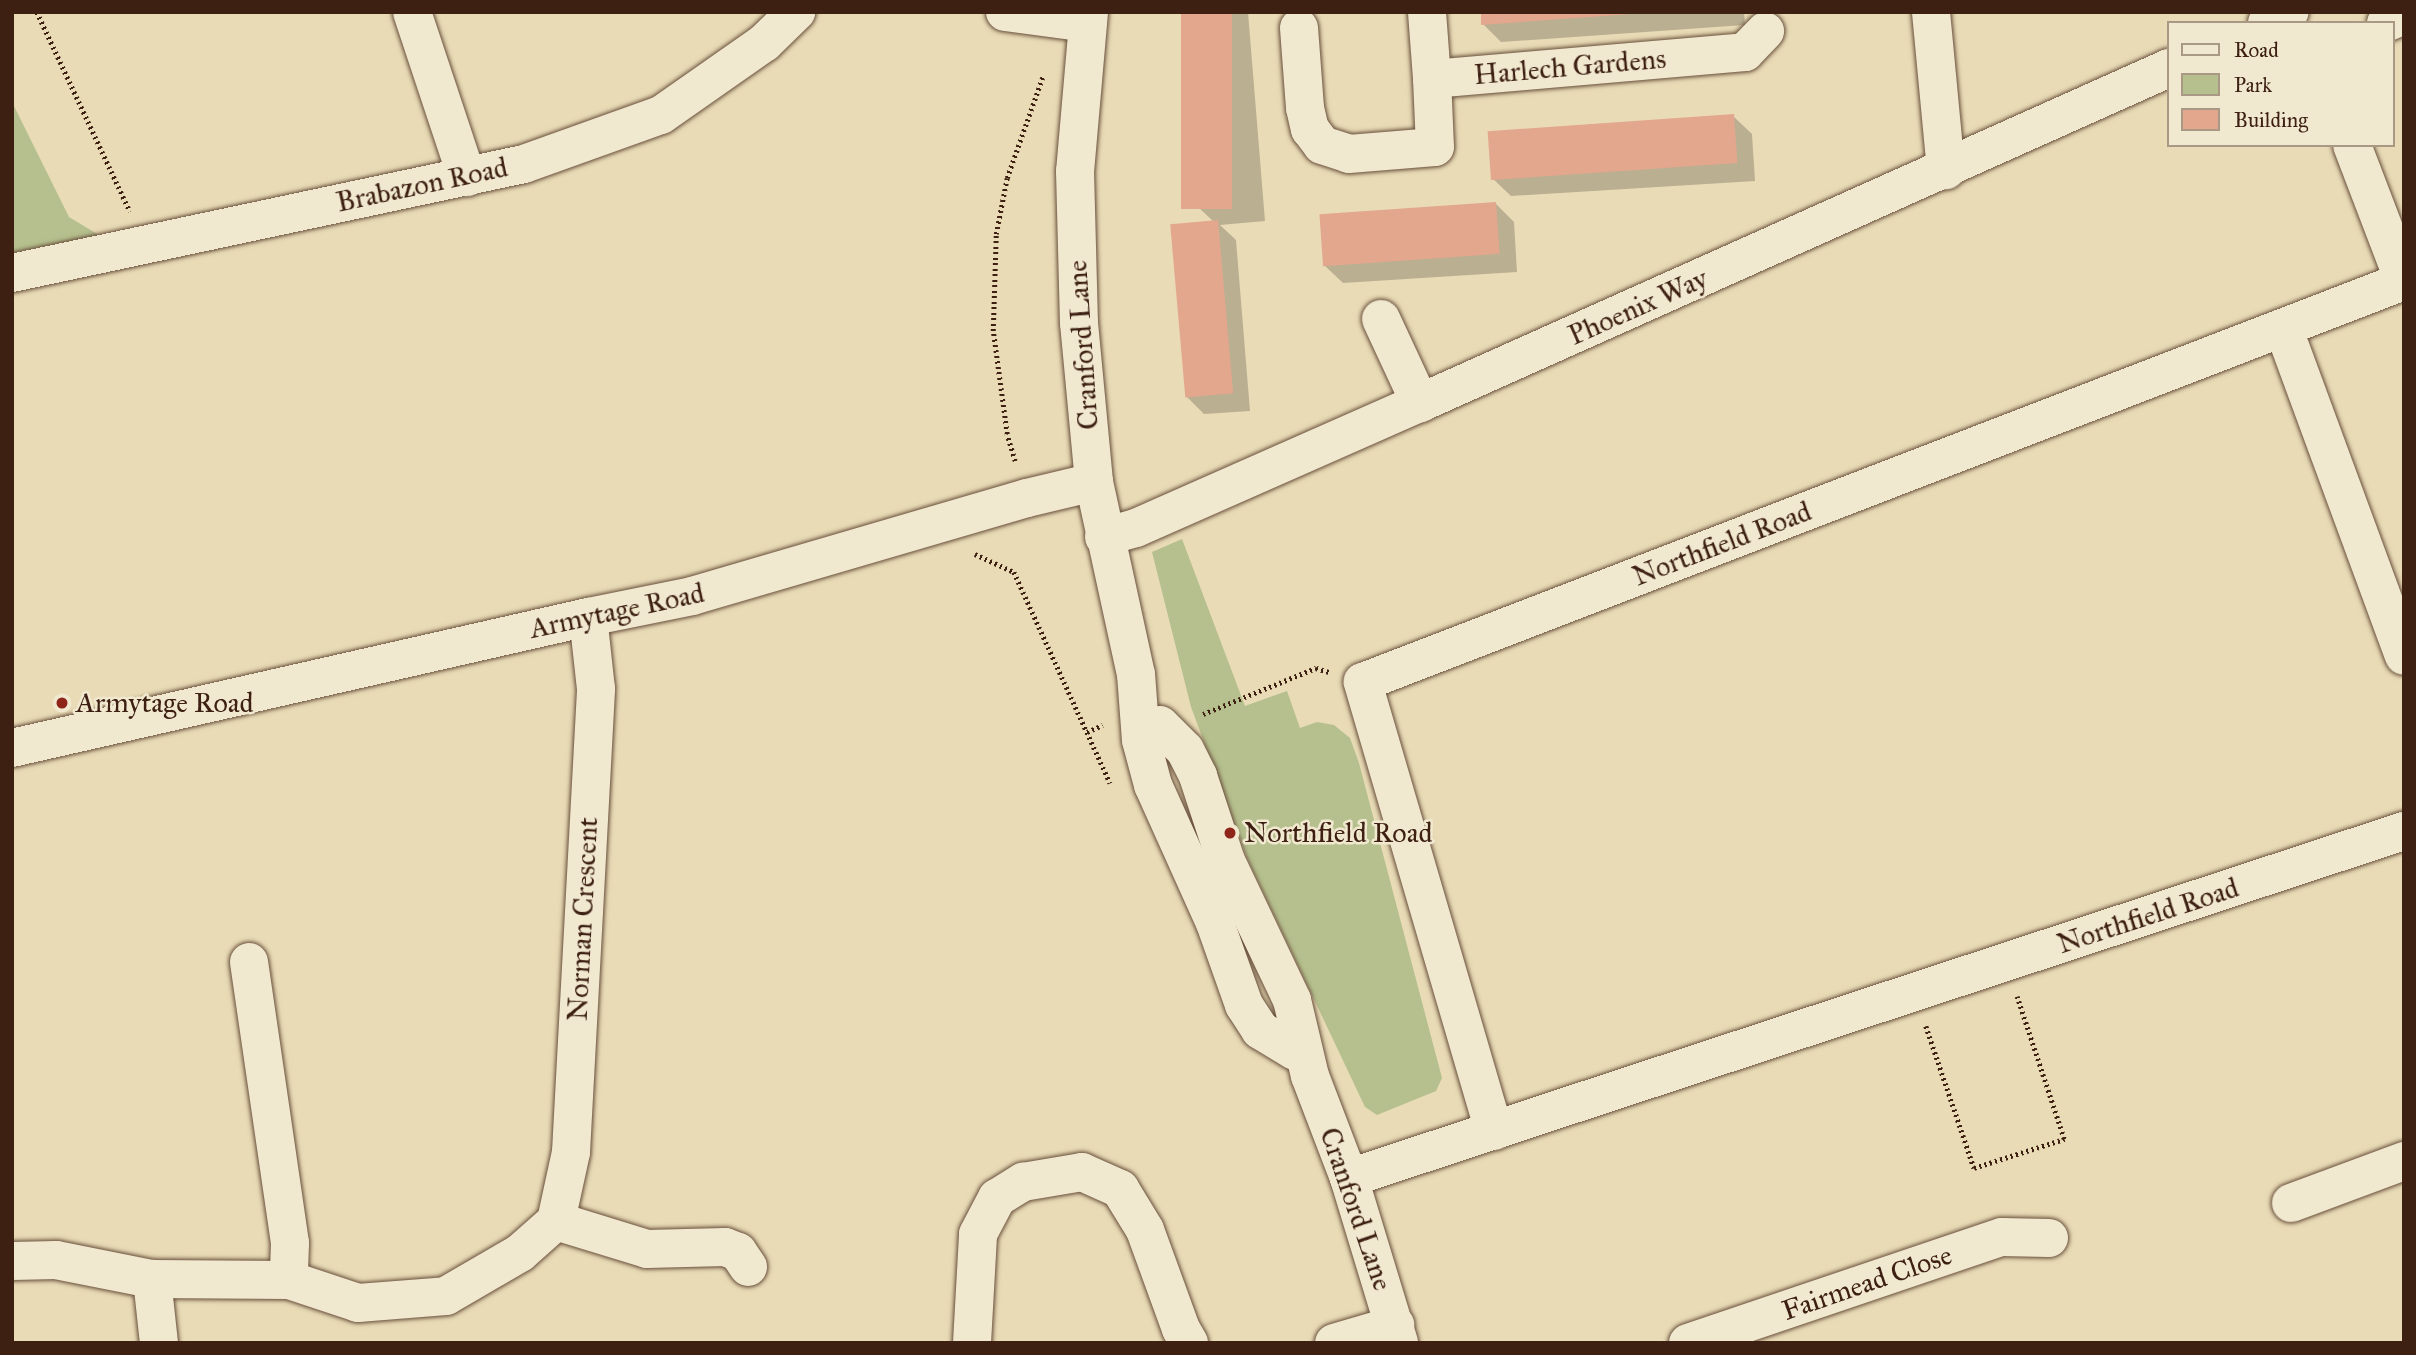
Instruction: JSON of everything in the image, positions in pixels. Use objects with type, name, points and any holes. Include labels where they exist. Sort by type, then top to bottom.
[{"type":"street","points":[[411,12],[467,177]]},
{"type":"street","name":"Brabazon Road","points":[[12,273],[524,164],[661,115],[764,43],[796,12]]},
{"type":"street","points":[[1005,12],[1048,19],[1088,18]]},
{"type":"street","name":"Harlech Gardens","points":[[1427,12],[1432,79],[1745,52],[1765,31]]},
{"type":"street","points":[[1931,12],[1946,170]]},
{"type":"street","points":[[2271,21],[2290,12]]},
{"type":"street","name":"Cranford Lane","points":[[1088,18],[1075,171],[1074,216],[1079,323],[1094,482],[1136,674],[1141,740],[1153,785],[1215,923],[1242,952],[1258,976],[1302,1063],[1349,1178],[1397,1334]]},
{"type":"street","points":[[1299,28],[1305,108],[1310,129],[1322,145],[1349,154],[1435,147],[1432,79]]},
{"type":"street","name":"Phoenix Way","points":[[1104,537],[1136,528],[1420,403],[2168,68]]},
{"type":"street","points":[[2353,147],[2404,281]]},
{"type":"street","name":"Northfield Road","points":[[1363,682],[2284,330],[2404,281]]},
{"type":"street","points":[[1381,319],[1420,403]]},
{"type":"street","points":[[2284,330],[2404,656]]},
{"type":"street","name":"Armytage Road","points":[[12,748],[588,617],[692,596],[1027,498],[1094,482]]},
{"type":"street","name":"Norman Crescent","points":[[556,1221],[571,1152],[596,689],[588,617]]},
{"type":"street","name":"Cranford Lane","points":[[1136,674],[1160,725],[1174,780],[1199,839],[1226,861],[1292,1000],[1302,1063]]},
{"type":"street","points":[[1363,682],[1494,1131]]},
{"type":"street","name":"Northfield Road","points":[[1349,1178],[2404,831]]},
{"type":"street","points":[[249,962],[290,1243],[289,1280]]},
{"type":"street","points":[[2291,1203],[2404,1161]]},
{"type":"street","points":[[972,1343],[978,1234],[997,1198],[1023,1182],[1082,1172],[1120,1189],[1144,1230],[1181,1329],[1189,1343]]},
{"type":"street","points":[[12,1262],[56,1260],[152,1279],[289,1280],[358,1303],[446,1296],[520,1253],[556,1221],[647,1250],[725,1247],[738,1252],[747,1267]]},
{"type":"street","name":"Fairmead Close","points":[[1688,1343],[2001,1237],[2049,1238]]},
{"type":"street","points":[[152,1279],[159,1343]]},
{"type":"street","points":[[1334,1343],[1397,1334]]},
{"type":"path","points":[[37,12],[145,244]]},
{"type":"path","points":[[1027,498],[1007,434],[993,331],[993,288],[996,234],[1007,178],[1042,77],[1048,19]]},
{"type":"path","points":[[941,523],[969,552],[1014,572],[1116,796]]},
{"type":"path","points":[[1160,725],[1200,715],[1315,668],[1363,682]]},
{"type":"path","points":[[1915,993],[1974,1168],[2064,1139],[2006,963]]},
{"type":"green space","points":[[12,102],[69,217],[99,235],[12,253]]},
{"type":"green space","points":[[1182,539],[1245,706],[1287,691],[1300,728],[1317,722],[1334,725],[1350,738],[1359,763],[1442,1078],[1436,1091],[1377,1115],[1365,1107],[1248,860],[1191,707],[1152,552]]},
{"type":"building","points":[[1181,12],[1232,12],[1232,209],[1181,209]]},
{"type":"building","points":[[1481,12],[1631,12],[1631,14],[1481,25]]},
{"type":"building","points":[[1734,114],[1737,163],[1491,180],[1488,131]]},
{"type":"building","points":[[1496,202],[1500,254],[1323,266],[1319,214]]},
{"type":"building","points":[[1218,220],[1233,393],[1185,398],[1170,224]]},
{"type":"place","name":"Armytage Road","points":[[62,703]]},
{"type":"place","name":"Northfield Road","points":[[1230,833]]}]
